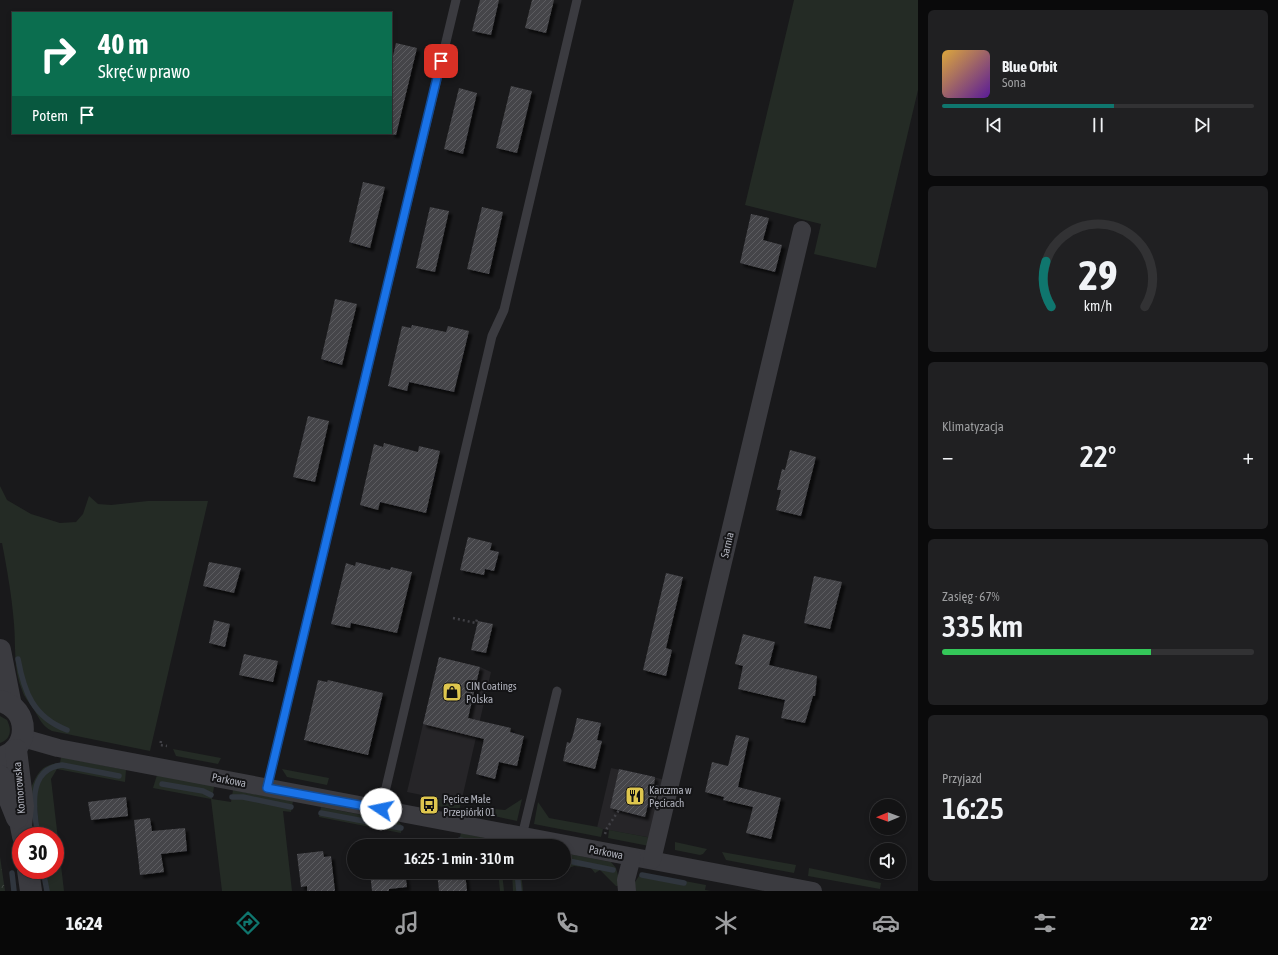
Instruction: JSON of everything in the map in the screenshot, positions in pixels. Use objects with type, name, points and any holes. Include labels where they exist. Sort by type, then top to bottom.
[{"type":"street","name":"Sarnia","points":[[652,860],[802,230]]},
{"type":"street","points":[[0,650],[6,704]]},
{"type":"street","name":"Komorowska","points":[[6,704],[22,720],[24,729],[13,748],[22,806],[22,827]]},
{"type":"street","name":"Parkowa","points":[[13,748],[58,748],[813,891]]},
{"type":"street","name":"Komorowska","points":[[0,776],[12,810],[20,827]]},
{"type":"street","points":[[627,891],[626,880],[632,857]]},
{"type":"street","points":[[29,879],[31,891]]},
{"type":"lane","points":[[267,788],[456,0]]},
{"type":"lane","points":[[381,809],[490,344],[504,310],[577,0]]},
{"type":"lane","points":[[522,836],[557,691]]},
{"type":"path","points":[[453,618],[476,624],[477,619]]},
{"type":"path","points":[[161,741],[160,745],[167,746]]},
{"type":"path","points":[[604,840],[607,828],[619,810]]},
{"type":"shaded area","points":[[439,657],[480,667],[491,672],[461,803],[407,792]]},
{"type":"shaded area","points":[[611,768],[666,780],[652,838],[597,828]]},
{"type":"green space","points":[[794,0],[918,0],[918,90],[876,268],[814,254],[821,224],[745,205]]},
{"type":"green space","points":[[0,486],[7,500],[31,514],[60,523],[76,522],[83,514],[89,496],[98,504],[111,505],[148,501],[208,501],[150,751],[52,731],[41,721],[24,695],[17,674],[11,593],[2,543],[0,543]]},
{"type":"green space","points":[[0,716],[7,720],[10,727],[10,734],[0,743]]},
{"type":"green space","points":[[173,749],[221,758],[218,764],[176,756]]},
{"type":"green space","points":[[61,757],[126,770],[125,782],[57,769],[51,779],[57,827],[39,827],[36,797],[26,797],[41,770],[52,764],[60,763]]},
{"type":"green space","points":[[282,769],[329,778],[327,785],[287,777]]},
{"type":"green space","points":[[157,775],[212,785],[214,787],[212,799],[231,802],[233,790],[293,801],[291,812],[283,811],[292,891],[222,891],[211,799],[153,788]]},
{"type":"green space","points":[[425,796],[461,803],[459,810],[422,803]]},
{"type":"green space","points":[[522,799],[517,821],[494,816],[494,809],[505,810]]},
{"type":"green space","points":[[538,802],[549,818],[598,827],[603,829],[601,837],[534,824]]},
{"type":"green space","points":[[321,807],[399,822],[402,826],[401,833],[319,817]]},
{"type":"green space","points":[[609,830],[652,838],[649,846],[608,838]]},
{"type":"green space","points":[[461,833],[491,839],[459,839]]},
{"type":"green space","points":[[675,842],[707,849],[700,855],[675,850]]},
{"type":"green space","points":[[722,852],[796,865],[794,873],[726,860]]},
{"type":"green space","points":[[571,854],[611,862],[616,868],[621,886],[616,886],[600,870],[595,873],[591,868],[574,866],[571,867]]},
{"type":"green space","points":[[0,857],[5,891],[0,891]]},
{"type":"green space","points":[[809,868],[881,883],[880,889],[808,876]]},
{"type":"green space","points":[[641,873],[706,885],[705,890],[711,891],[636,891],[633,885]]},
{"type":"green space","points":[[47,879],[63,879],[64,891],[49,891]]},
{"type":"green space","points":[[499,879],[503,879],[504,891],[500,891]]},
{"type":"green space","points":[[512,879],[522,879],[523,891],[513,891]]},
{"type":"building","points":[[480,0],[499,0],[491,35],[472,31]]},
{"type":"building","points":[[532,0],[554,0],[546,33],[525,28]]},
{"type":"building","points":[[396,43],[417,48],[396,135],[391,134],[392,60]]},
{"type":"building","points":[[511,86],[532,91],[517,153],[496,148]]},
{"type":"building","points":[[459,88],[477,93],[463,154],[444,149]]},
{"type":"building","points":[[363,182],[385,187],[370,248],[349,242]]},
{"type":"building","points":[[430,207],[449,211],[435,272],[416,268]]},
{"type":"building","points":[[482,207],[503,212],[489,274],[467,269]]},
{"type":"building","points":[[751,214],[769,218],[763,240],[782,245],[775,272],[740,263]]},
{"type":"building","points":[[335,299],[357,304],[342,365],[321,359]]},
{"type":"building","points":[[412,325],[446,332],[448,326],[469,331],[454,392],[409,382],[407,391],[388,386],[402,326],[411,328]]},
{"type":"building","points":[[308,416],[329,421],[315,482],[293,477]]},
{"type":"building","points":[[384,443],[418,452],[419,446],[440,451],[426,513],[380,502],[378,510],[360,505],[374,444],[383,447]]},
{"type":"building","points":[[790,450],[816,457],[801,516],[776,510],[781,490],[777,490],[782,469],[785,470]]},
{"type":"building","points":[[468,537],[492,543],[490,550],[499,552],[494,571],[485,569],[484,575],[460,570]]},
{"type":"building","points":[[209,562],[241,568],[234,593],[203,586]]},
{"type":"building","points":[[356,562],[390,570],[391,567],[412,572],[397,633],[351,623],[350,628],[331,624],[346,563],[355,566]]},
{"type":"building","points":[[666,573],[683,577],[666,648],[672,650],[666,676],[643,670]]},
{"type":"building","points":[[814,576],[842,582],[830,629],[804,623]]},
{"type":"building","points":[[214,620],[230,624],[225,647],[209,643]]},
{"type":"building","points":[[478,621],[493,624],[486,653],[471,650]]},
{"type":"building","points":[[743,634],[775,642],[769,665],[817,676],[815,696],[813,696],[805,723],[781,718],[785,700],[738,689],[743,666],[735,664]]},
{"type":"building","points":[[244,654],[278,661],[273,682],[239,675]]},
{"type":"building","points":[[439,657],[480,667],[468,718],[511,728],[510,732],[524,736],[517,766],[499,762],[495,779],[476,774],[484,739],[423,724]]},
{"type":"building","points":[[318,680],[327,682],[328,680],[383,693],[368,755],[304,740]]},
{"type":"building","points":[[577,718],[601,723],[597,740],[602,741],[595,769],[563,761],[567,742],[570,743]]},
{"type":"building","points":[[736,735],[749,738],[738,787],[781,798],[771,839],[746,833],[753,807],[723,800],[724,797],[705,792],[712,762],[728,766]]},
{"type":"building","name":"Karczma w Pęcicach","points":[[619,769],[655,777],[654,785],[659,786],[655,802],[649,800],[645,817],[610,808]]},
{"type":"building","points":[[126,797],[128,816],[91,820],[88,802]]},
{"type":"building","points":[[150,818],[152,831],[185,828],[187,851],[161,854],[164,872],[140,875],[134,820]]},
{"type":"building","points":[[323,851],[324,857],[331,856],[335,891],[307,891],[307,886],[301,887],[297,854]]},
{"type":"building","points":[[371,879],[406,879],[407,887],[389,889],[389,891],[372,891]]},
{"type":"building","points":[[438,879],[466,879],[467,891],[439,891]]},
{"type":"waterway","points":[[18,659],[27,693],[38,711],[55,725],[67,730]]},
{"type":"waterway","points":[[37,827],[34,804],[35,793],[42,774],[50,768],[62,765],[119,776]]},
{"type":"waterway","points":[[162,784],[203,791],[211,795]]},
{"type":"waterway","points":[[232,797],[243,797],[291,807]]},
{"type":"waterway","points":[[321,813],[401,828]]},
{"type":"waterway","points":[[571,861],[613,870]]},
{"type":"waterway","points":[[642,875],[684,883]]},
{"type":"waterway","points":[[13,879],[14,891]]},
{"type":"waterway","points":[[45,879],[47,891]]},
{"type":"waterway","points":[[518,879],[519,891]]},
{"type":"place","name":"CIN Coatings Polska","points":[[452,692]]},
{"type":"place","name":"Karczma w Pęcicach","points":[[635,796]]},
{"type":"place","name":"Pęcice Małe Przepiórki 01","points":[[429,805]]},
{"type":"route","points":[[381,809],[267,788],[441,61]]}]
